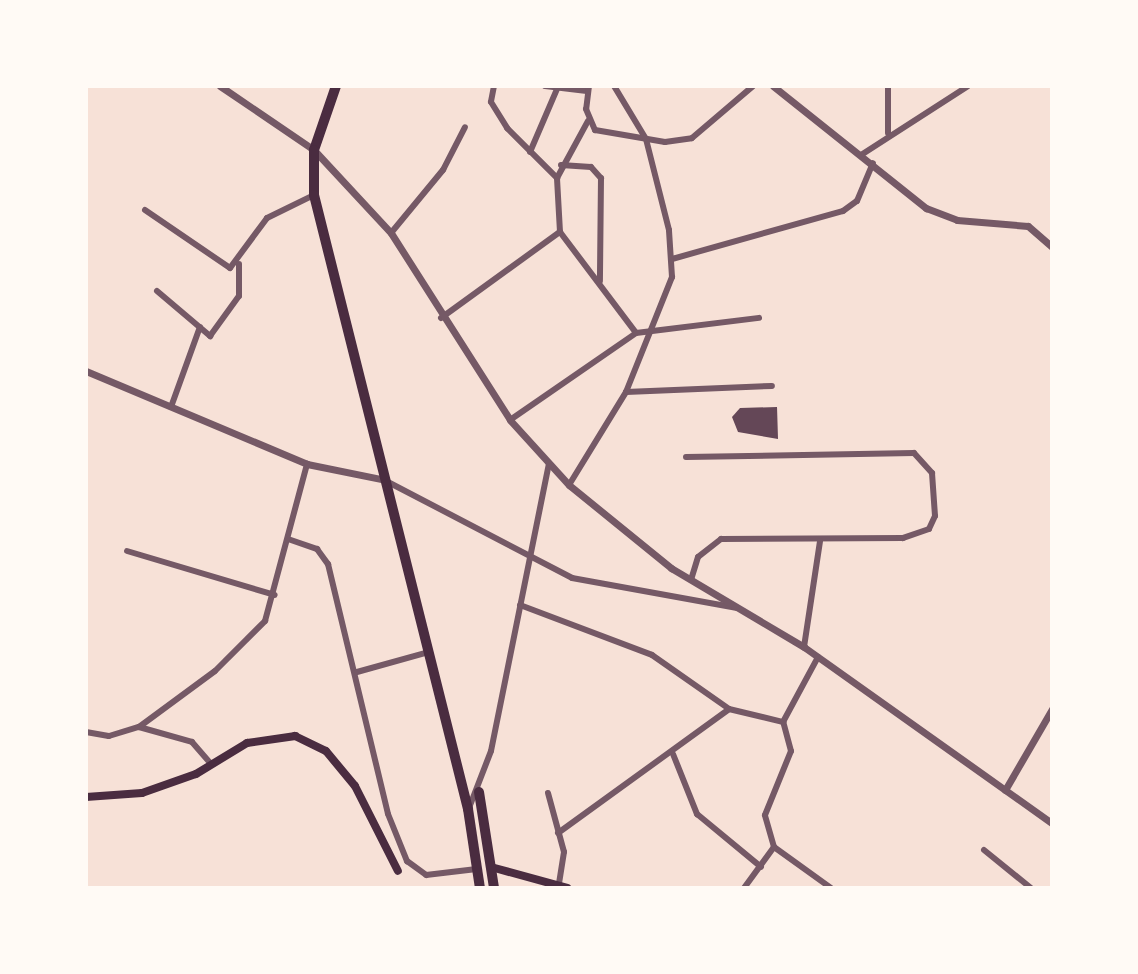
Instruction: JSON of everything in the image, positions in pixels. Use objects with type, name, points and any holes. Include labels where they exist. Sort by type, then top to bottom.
[{"type":"main road","points":[[336,86],[314,150],[314,195],[381,480],[429,653],[468,809],[480,888]]},
{"type":"main road","points":[[86,797],[142,793],[211,764],[247,743],[273,737],[313,742],[355,786],[398,871]]},
{"type":"main road","points":[[479,792],[494,888]]},
{"type":"main road","points":[[491,867],[563,887]]},
{"type":"street","points":[[220,86],[230,88],[314,150],[391,233],[441,318],[510,420],[569,485],[691,580],[818,657],[1052,823]]},
{"type":"street","points":[[494,86],[495,111],[530,152],[557,178]]},
{"type":"street","points":[[545,86],[557,89],[588,89],[589,121],[561,165],[557,178],[560,233],[636,333]]},
{"type":"street","points":[[569,485],[626,391],[667,296],[671,259],[646,139],[614,86]]},
{"type":"street","points":[[589,121],[605,133],[646,139],[692,138],[753,86]]},
{"type":"street","points":[[773,86],[939,215],[1028,226],[1052,247]]},
{"type":"street","points":[[888,86],[888,132]]},
{"type":"street","points":[[862,155],[888,132],[968,86]]},
{"type":"street","points":[[530,152],[557,89]]},
{"type":"street","points":[[391,233],[443,170],[465,127]]},
{"type":"street","points":[[671,259],[843,211],[856,201],[873,163]]},
{"type":"street","points":[[561,165],[592,167],[601,178],[600,283]]},
{"type":"street","points":[[157,291],[210,336],[239,296],[239,264],[267,218],[314,195]]},
{"type":"street","points":[[145,210],[219,266],[239,264]]},
{"type":"street","points":[[441,318],[560,233]]},
{"type":"street","points":[[510,420],[636,333],[758,318]]},
{"type":"street","points":[[171,407],[200,327]]},
{"type":"street","points":[[86,371],[307,464],[381,480],[527,556],[595,586],[741,608]]},
{"type":"street","points":[[626,391],[772,386]]},
{"type":"street","points":[[686,457],[904,451],[923,459],[932,473],[935,516],[929,529],[903,538],[721,540],[698,556],[691,580]]},
{"type":"street","points":[[86,732],[109,736],[139,727],[246,643],[265,621],[275,595],[307,464]]},
{"type":"street","points":[[468,809],[479,792],[520,605],[527,556],[549,464]]},
{"type":"street","points":[[288,539],[317,549],[328,564],[358,672],[388,814],[407,861],[426,875],[477,869]]},
{"type":"street","points":[[804,648],[820,541]]},
{"type":"street","points":[[127,551],[275,595]]},
{"type":"street","points":[[520,605],[652,655],[729,709],[783,722]]},
{"type":"street","points":[[358,672],[429,653]]},
{"type":"street","points":[[818,657],[783,722],[791,751],[765,815],[774,847],[831,888]]},
{"type":"street","points":[[558,833],[673,754],[729,709]]},
{"type":"street","points":[[1005,790],[1052,709]]},
{"type":"street","points":[[139,727],[192,742],[211,764]]},
{"type":"street","points":[[673,754],[697,814],[761,867]]},
{"type":"street","points":[[548,793],[565,852],[563,887]]},
{"type":"street","points":[[744,888],[774,847]]},
{"type":"street","points":[[984,850],[1031,888]]},
{"type":"building","points":[[777,407],[778,439],[738,432],[732,417],[740,408]]}]
